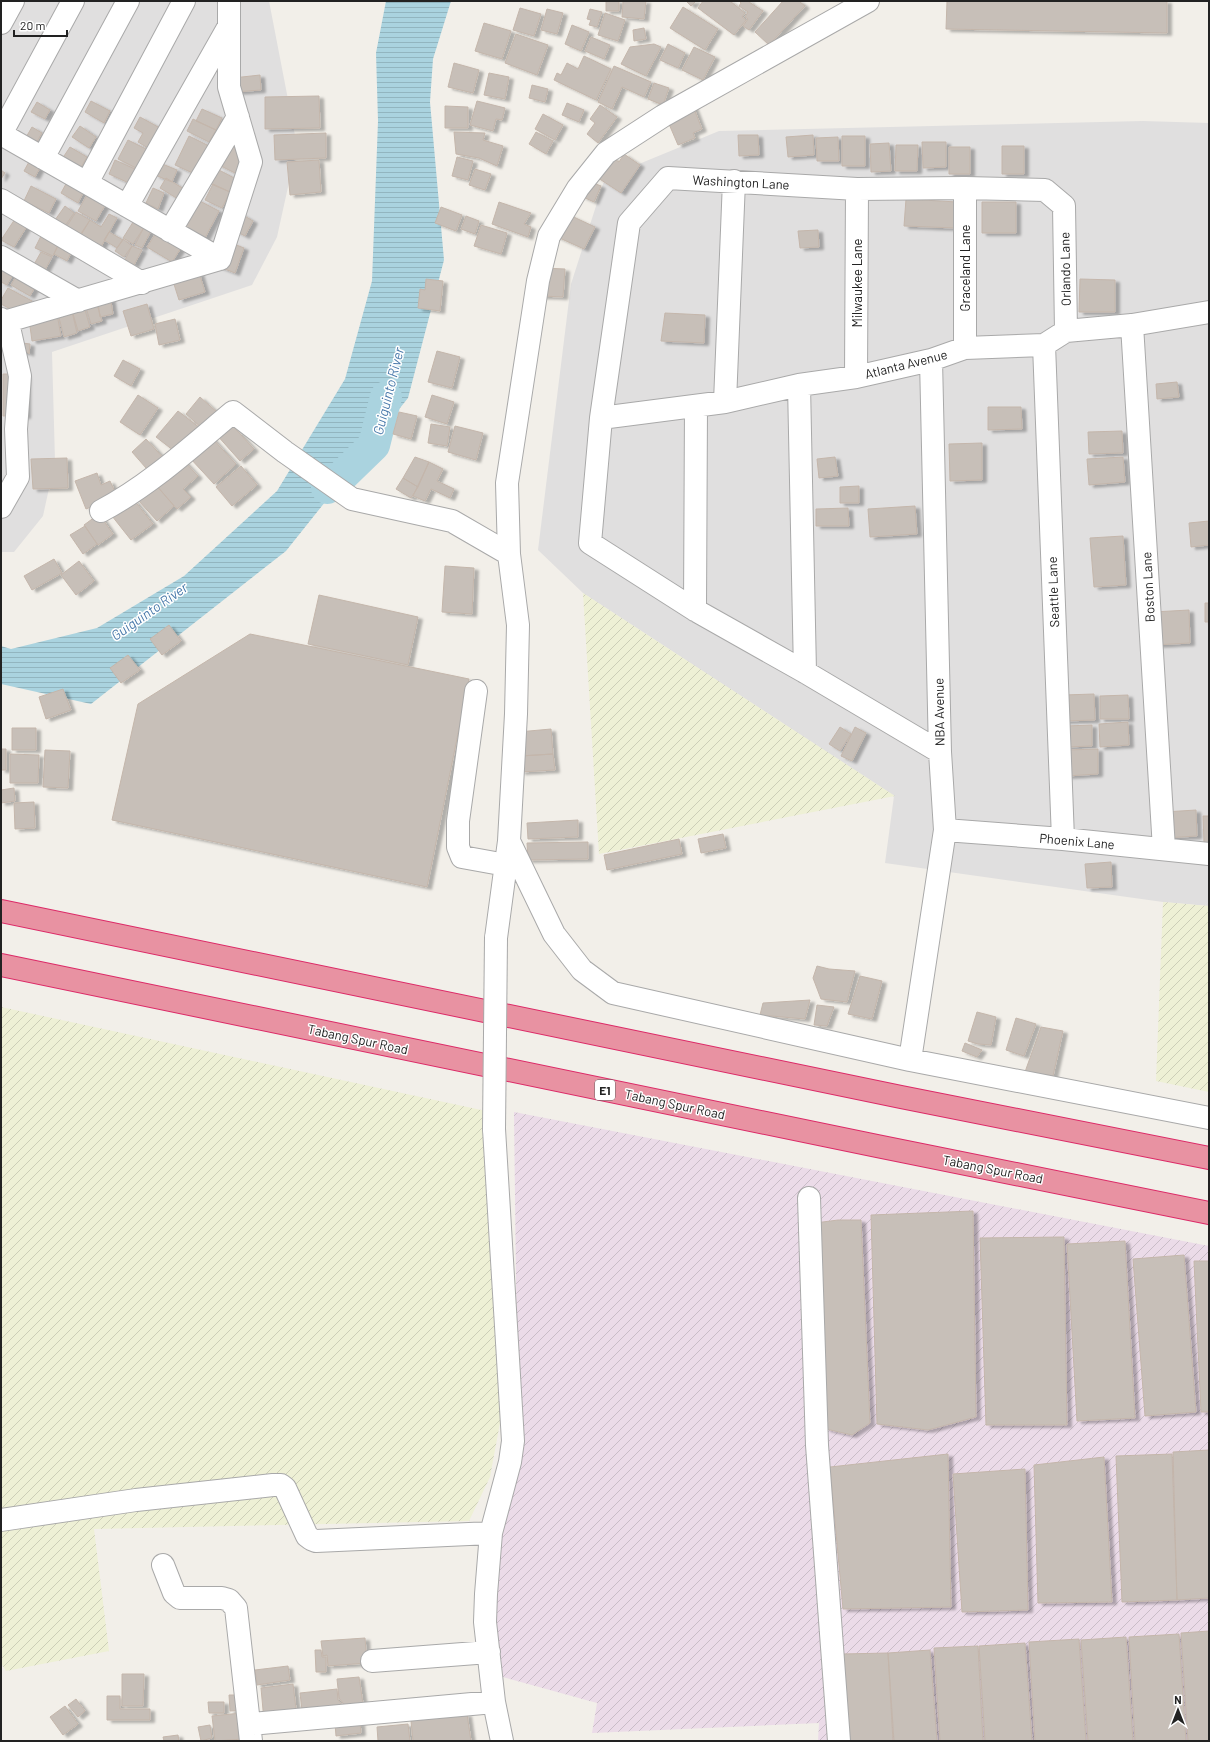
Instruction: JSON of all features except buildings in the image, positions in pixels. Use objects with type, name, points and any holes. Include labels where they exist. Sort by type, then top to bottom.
[{"type":"highway","points":[[1,911],[885,1094],[1209,1158]]},
{"type":"highway","name":"Tabang Spur Road","points":[[1,965],[885,1148],[1209,1213]]},
{"type":"street","points":[[1,23],[12,1]]},
{"type":"street","points":[[73,1],[1,134],[220,260]]},
{"type":"street","points":[[44,158],[128,1]]},
{"type":"street","points":[[87,183],[184,1]]},
{"type":"street","points":[[220,260],[251,162],[230,87],[230,1]]},
{"type":"street","points":[[502,1741],[494,1702],[485,1615],[491,1533],[510,1462],[513,1440],[494,1129],[496,938],[509,841],[516,714],[518,625],[508,554],[507,483],[538,281],[549,236],[578,188],[606,153],[663,116],[868,1]]},
{"type":"street","points":[[127,206],[230,24]]},
{"type":"street","points":[[170,231],[238,117]]},
{"type":"street","name":"Washington Lane","points":[[601,418],[629,223],[668,178],[857,189],[965,188],[1045,190],[1064,206]]},
{"type":"street","points":[[725,402],[734,181]]},
{"type":"street","name":"Graceland Lane","points":[[965,188],[965,348]]},
{"type":"street","name":"Milwaukee Lane","points":[[856,377],[857,189]]},
{"type":"street","points":[[1,200],[142,283]]},
{"type":"street","name":"Orlando Lane","points":[[1064,206],[1066,331]]},
{"type":"street","points":[[1,257],[78,301]]},
{"type":"street","points":[[1,507],[10,477],[8,429],[10,377],[3,322],[220,260]]},
{"type":"street","points":[[1044,345],[1066,331],[1132,325],[1209,312]]},
{"type":"street","name":"Boston Lane","points":[[1132,325],[1164,849]]},
{"type":"street","name":"Atlanta Avenue","points":[[601,418],[725,402],[799,385],[856,377],[931,360],[965,348],[1044,345]]},
{"type":"street","name":"Seattle Lane","points":[[1044,345],[1063,839]]},
{"type":"street","name":"NBA Avenue","points":[[910,1060],[945,830],[940,752],[931,360]]},
{"type":"street","points":[[799,385],[805,672]]},
{"type":"street","points":[[695,610],[696,406]]},
{"type":"street","points":[[101,511],[124,499],[155,476],[234,412],[285,452],[352,499],[452,521],[508,554]]},
{"type":"street","points":[[601,418],[590,542],[695,610],[805,672],[940,752]]},
{"type":"street","points":[[476,691],[458,821],[458,847],[462,857],[506,865]]},
{"type":"street","name":"Phoenix Lane","points":[[945,830],[1063,839],[1209,854]]},
{"type":"street","points":[[509,841],[554,934],[582,970],[613,993],[910,1060],[1209,1118]]},
{"type":"street","points":[[809,1198],[817,1445],[839,1741]]},
{"type":"street","points":[[1,1520],[136,1500],[281,1485],[285,1488],[307,1536],[316,1541],[491,1533]]},
{"type":"street","points":[[163,1565],[174,1593],[180,1598],[222,1598],[229,1600],[236,1608],[251,1732],[494,1702]]},
{"type":"street","points":[[372,1661],[489,1652]]},
{"type":"shaded area","points":[[1,1],[269,1],[297,146],[277,237],[252,285],[52,352],[55,461],[43,516],[14,552],[1,552]]},
{"type":"shaded area","points":[[1143,121],[1209,123],[1209,906],[1163,902],[885,863],[894,796],[583,593],[538,550],[571,284],[605,178],[719,131]]},
{"type":"shaded area","points":[[514,1112],[1209,1246],[1209,1741],[818,1741],[819,1723],[592,1733],[597,1703],[499,1676],[493,1544],[518,1446]]},
{"type":"green space","points":[[583,593],[895,796],[599,854]]},
{"type":"green space","points":[[1163,902],[1209,906],[1209,1092],[1156,1081]]},
{"type":"green space","points":[[1,1007],[500,1114],[502,1412],[490,1477],[469,1521],[94,1529],[109,1651],[6,1671],[1,1663]]},
{"type":"water","points":[[386,1],[451,1],[433,59],[430,102],[444,260],[408,398],[286,551],[91,704],[1,684],[1,646],[11,649],[97,628],[184,576],[277,491],[345,379],[372,281],[378,121],[376,53]]},
{"type":"waterway","name":"Guiguinto River","points":[[327,488],[340,478],[374,445],[386,397]]}]
